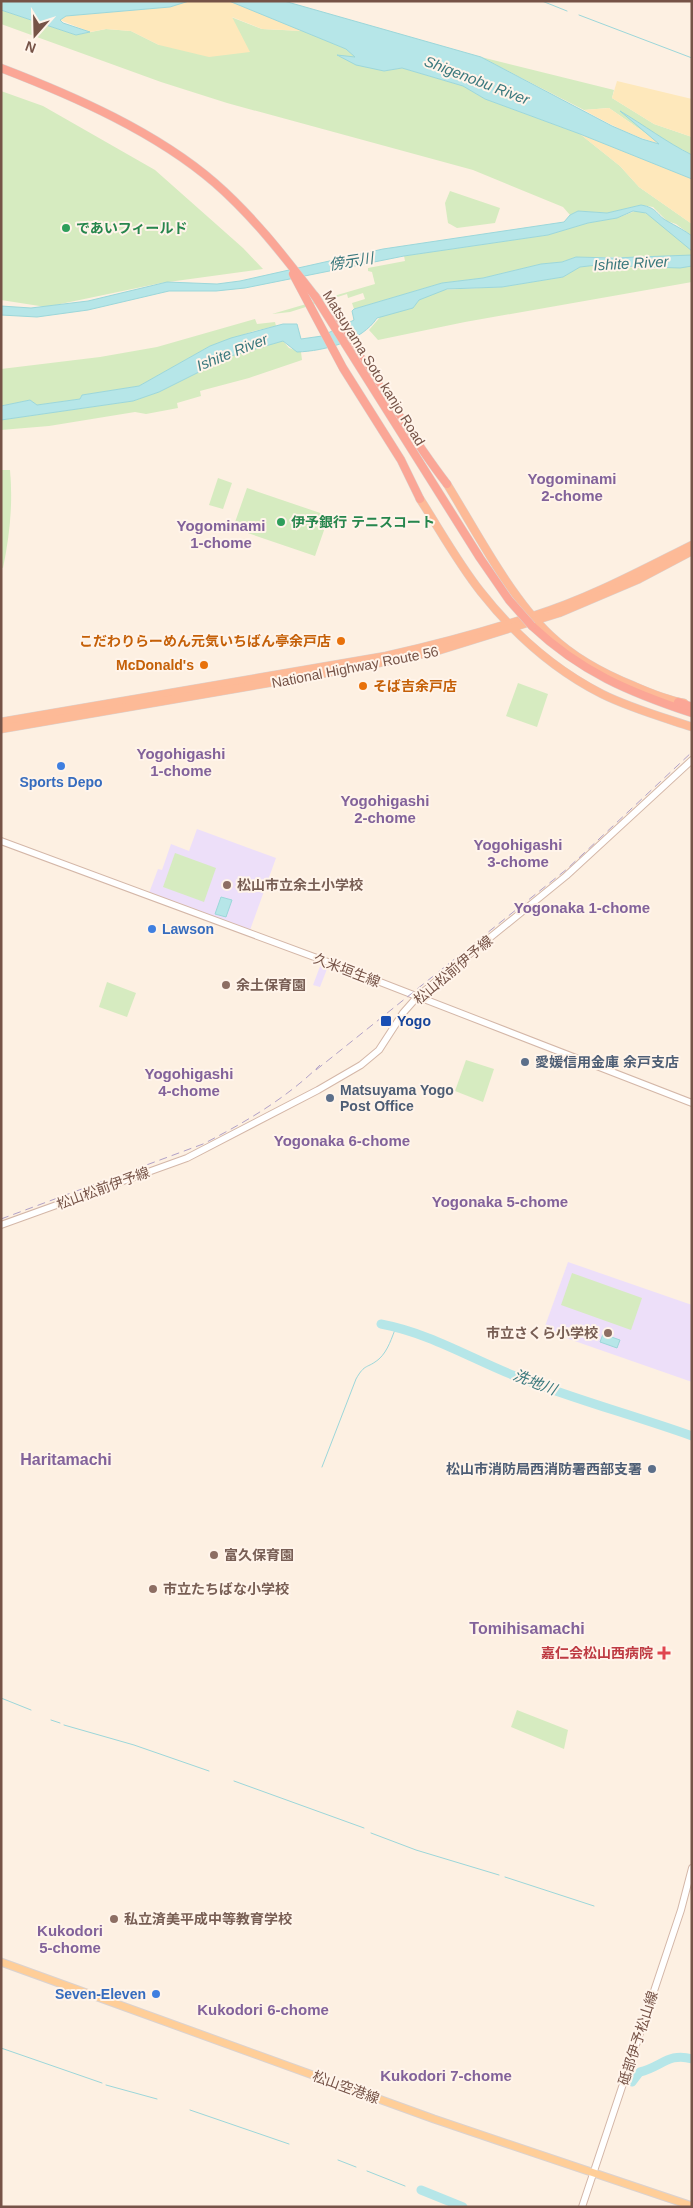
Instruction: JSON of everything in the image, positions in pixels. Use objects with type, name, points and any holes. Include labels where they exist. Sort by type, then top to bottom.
[{"type":"highway","name":"Matsuyama Soto kanjo Road","points":[[1,68],[78,102],[166,147],[216,184],[280,250],[509,600],[532,620],[568,658],[608,681],[692,713]]},
{"type":"highway","points":[[311,298],[358,352],[420,449],[447,484],[532,620],[573,653],[618,680],[692,706]]},
{"type":"highway","points":[[311,298],[343,368],[401,460],[420,499],[479,590],[511,626],[536,650],[580,682],[604,695],[692,727]]},
{"type":"highway","name":"National Highway Route 56","points":[[532,620],[634,574],[692,545]]},
{"type":"highway","name":"National Highway Route 56","points":[[1,722],[386,656],[433,646],[532,620],[639,579],[692,551]]},
{"type":"highway","name":"National Highway Route 56","points":[[1,728],[387,662],[449,648],[511,626]]},
{"type":"main road","name":"松山松前伊予線","points":[[1,1225],[186,1158],[318,1090],[361,1065],[379,1050],[418,996],[566,876],[692,760]]},
{"type":"main road","name":"久米垣生線","points":[[1,841],[418,996],[692,1103]]},
{"type":"main road","name":"砥部伊予松山線","points":[[582,2207],[681,1910],[692,1868]]},
{"type":"main road","name":"松山空港線","points":[[1,1962],[434,2119],[692,2206]]},
{"type":"shaded area","points":[[197,829],[276,858],[250,930],[149,893],[158,869],[162,870],[171,844],[189,851]]},
{"type":"shaded area","points":[[322,961],[329,964],[320,987],[313,985]]},
{"type":"shaded area","points":[[568,1262],[692,1305],[692,1382],[546,1331],[544,1329]]},
{"type":"green space","points":[[1,10],[76,35],[106,29],[131,31],[159,45],[231,17],[262,29],[303,31],[346,49],[356,57],[338,56],[384,71],[402,68],[463,86],[485,99],[580,134],[620,166],[639,187],[692,224],[692,236],[676,224],[667,221],[653,207],[641,205],[607,213],[578,211],[570,215],[563,207],[473,170],[227,103],[161,82],[1,24]]},
{"type":"green space","points":[[481,57],[614,90],[612,98],[654,124],[692,137],[692,155],[623,113],[661,144],[609,108],[584,110]]},
{"type":"green space","points":[[1,91],[43,106],[155,170],[243,248],[263,269],[161,283],[46,307],[1,300]]},
{"type":"green space","points":[[450,191],[500,208],[495,223],[457,228],[448,223],[445,203]]},
{"type":"green space","points":[[638,210],[652,217],[666,228],[692,251],[692,255],[685,257],[576,257],[562,262],[541,264],[483,278],[442,283],[354,309],[352,303],[365,299],[363,293],[348,298],[347,294],[290,312],[272,314],[375,284],[372,272],[368,271],[368,268],[405,261],[404,256],[548,235],[588,223],[617,218]]},
{"type":"green space","points":[[597,265],[653,269],[692,266],[692,282],[465,322],[378,340],[369,330],[381,316],[413,308],[419,300],[440,290],[502,287],[563,277],[580,267]]},
{"type":"green space","points":[[255,319],[257,324],[275,322],[276,326],[254,331],[210,346],[139,386],[82,395],[80,399],[37,405],[30,400],[1,406],[1,369],[100,357],[157,347]]},
{"type":"green space","points":[[283,341],[289,348],[301,352],[302,360],[249,378],[200,391],[201,396],[177,403],[178,408],[146,414],[135,412],[49,426],[1,430],[1,420],[133,401],[159,392],[231,356]]},
{"type":"green space","points":[[1,470],[10,470],[11,494],[9,531],[3,568],[1,567]]},
{"type":"green space","points":[[218,478],[232,483],[223,509],[209,505]]},
{"type":"green space","name":"伊予銀行 テニスコート","points":[[247,488],[329,516],[315,556],[233,528]]},
{"type":"green space","points":[[518,683],[548,694],[537,727],[506,716]]},
{"type":"green space","points":[[175,853],[216,868],[204,902],[163,887]]},
{"type":"green space","points":[[107,982],[136,993],[127,1017],[99,1007]]},
{"type":"green space","points":[[466,1060],[494,1069],[483,1102],[455,1091]]},
{"type":"green space","points":[[572,1273],[642,1298],[631,1330],[561,1305]]},
{"type":"green space","points":[[517,1710],[568,1730],[564,1749],[511,1727]]},
{"type":"sand","points":[[189,1],[229,1],[303,31],[262,29],[232,17],[250,52],[209,57],[159,45],[131,31],[106,29],[90,32],[60,20],[66,16],[170,7]]},
{"type":"sand","points":[[617,81],[692,99],[692,137],[654,124],[612,98]]},
{"type":"sand","points":[[609,108],[661,144],[631,134],[584,110]]},
{"type":"sand","points":[[580,134],[692,179],[692,224],[639,187],[620,166]]},
{"type":"water","points":[[1,1],[189,1],[170,7],[66,16],[60,20],[63,23],[90,32],[76,35],[1,10]]},
{"type":"water","name":"Shigenobu River","points":[[229,1],[284,1],[481,57],[612,126],[659,144],[620,111],[692,155],[692,179],[580,134],[485,99],[463,86],[402,68],[384,71],[356,65],[337,55],[355,57],[346,49]]},
{"type":"water","name":"傍示川","points":[[641,205],[654,210],[663,218],[692,236],[692,251],[646,213],[633,211],[617,218],[588,223],[548,235],[404,256],[245,288],[216,291],[169,291],[88,310],[37,317],[1,315],[1,306],[31,308],[88,301],[167,282],[217,284],[240,281],[383,249],[564,222],[570,215],[578,211],[607,213]]},
{"type":"water","name":"Ishite River","points":[[692,255],[692,266],[680,268],[597,265],[580,267],[563,277],[502,287],[447,289],[419,300],[413,308],[377,318],[362,333],[331,347],[297,352],[283,341],[231,356],[159,392],[133,401],[1,420],[1,406],[30,400],[37,405],[80,399],[82,395],[139,386],[210,346],[231,338],[283,324],[297,324],[301,339],[322,336],[354,320],[352,311],[354,309],[442,283],[483,278],[541,264],[562,262],[576,257],[613,258]]},
{"type":"water","points":[[221,897],[232,900],[226,917],[215,914]]},
{"type":"water","points":[[603,1334],[620,1340],[617,1348],[600,1342]]},
{"type":"waterway","points":[[542,1],[567,11]]},
{"type":"waterway","points":[[579,15],[692,58]]},
{"type":"waterway","name":"洗地川","points":[[381,1324],[416,1333],[498,1369],[581,1400],[692,1436]]},
{"type":"waterway","points":[[322,1467],[356,1379],[364,1368],[382,1356],[396,1327]]},
{"type":"waterway","points":[[1,1698],[31,1710]]},
{"type":"waterway","points":[[51,1720],[60,1723]]},
{"type":"waterway","points":[[64,1725],[134,1745],[209,1771]]},
{"type":"waterway","points":[[234,1781],[364,1828]]},
{"type":"waterway","points":[[371,1833],[416,1850],[499,1875]]},
{"type":"waterway","points":[[505,1877],[594,1906]]},
{"type":"waterway","points":[[1,2048],[102,2083]]},
{"type":"waterway","points":[[640,2072],[677,2057],[692,2059]]},
{"type":"waterway","points":[[632,2082],[638,2074]]},
{"type":"waterway","points":[[106,2085],[157,2099]]},
{"type":"waterway","points":[[190,2110],[289,2144]]},
{"type":"waterway","points":[[338,2160],[356,2167]]},
{"type":"waterway","points":[[367,2171],[405,2186]]},
{"type":"waterway","points":[[421,2190],[463,2207]]},
{"type":"railway","points":[[316,1070],[567,869],[692,752]]},
{"type":"railway","points":[[1,1219],[203,1144],[279,1099],[320,1065]]},
{"type":"place","name":"であいフィールド","points":[[66,228]]},
{"type":"place","name":"伊予銀行 テニスコート","points":[[281,522]]},
{"type":"place","name":"こだわりらーめん元気いちばん亭余戸店","points":[[341,641]]},
{"type":"place","name":"McDonald's","points":[[204,665]]},
{"type":"place","name":"そば吉余戸店","points":[[363,686]]},
{"type":"place","name":"Sports Depo","points":[[61,766]]},
{"type":"place","name":"松山市立余土小学校","points":[[227,885]]},
{"type":"place","name":"Lawson","points":[[152,929]]},
{"type":"place","name":"余土保育園","points":[[226,985]]},
{"type":"place","name":"Yogo","points":[[386,1021]]},
{"type":"place","name":"愛媛信用金庫 余戸支店","points":[[525,1062]]},
{"type":"place","name":"Matsuyama Yogo Post Office","points":[[330,1098]]},
{"type":"place","name":"市立さくら小学校","points":[[608,1333]]},
{"type":"place","name":"松山市消防局西消防署西部支署","points":[[652,1469]]},
{"type":"place","name":"富久保育園","points":[[214,1555]]},
{"type":"place","name":"市立たちばな小学校","points":[[153,1589]]},
{"type":"place","name":"嘉仁会松山西病院","points":[[664,1653]]},
{"type":"place","name":"私立済美平成中等教育学校","points":[[114,1919]]},
{"type":"place","name":"Seven-Eleven","points":[[156,1994]]},
{"type":"district","name":"Yogominami 2-chome","points":[[572,486]]},
{"type":"district","name":"Yogominami 1-chome","points":[[221,534]]},
{"type":"district","name":"Yogohigashi 1-chome","points":[[181,762]]},
{"type":"district","name":"Yogohigashi 2-chome","points":[[385,808]]},
{"type":"district","name":"Yogohigashi 3-chome","points":[[518,852]]},
{"type":"district","name":"Yogonaka 1-chome","points":[[582,907]]},
{"type":"district","name":"Yogohigashi 4-chome","points":[[189,1082]]},
{"type":"district","name":"Yogonaka 6-chome","points":[[342,1140]]},
{"type":"district","name":"Yogonaka 5-chome","points":[[500,1201]]},
{"type":"district","name":"Haritamachi","points":[[66,1459]]},
{"type":"district","name":"Tomihisamachi","points":[[527,1628]]},
{"type":"district","name":"Kukodori 5-chome","points":[[70,1938]]},
{"type":"district","name":"Kukodori 6-chome","points":[[263,2009]]},
{"type":"district","name":"Kukodori 7-chome","points":[[446,2075]]}]
